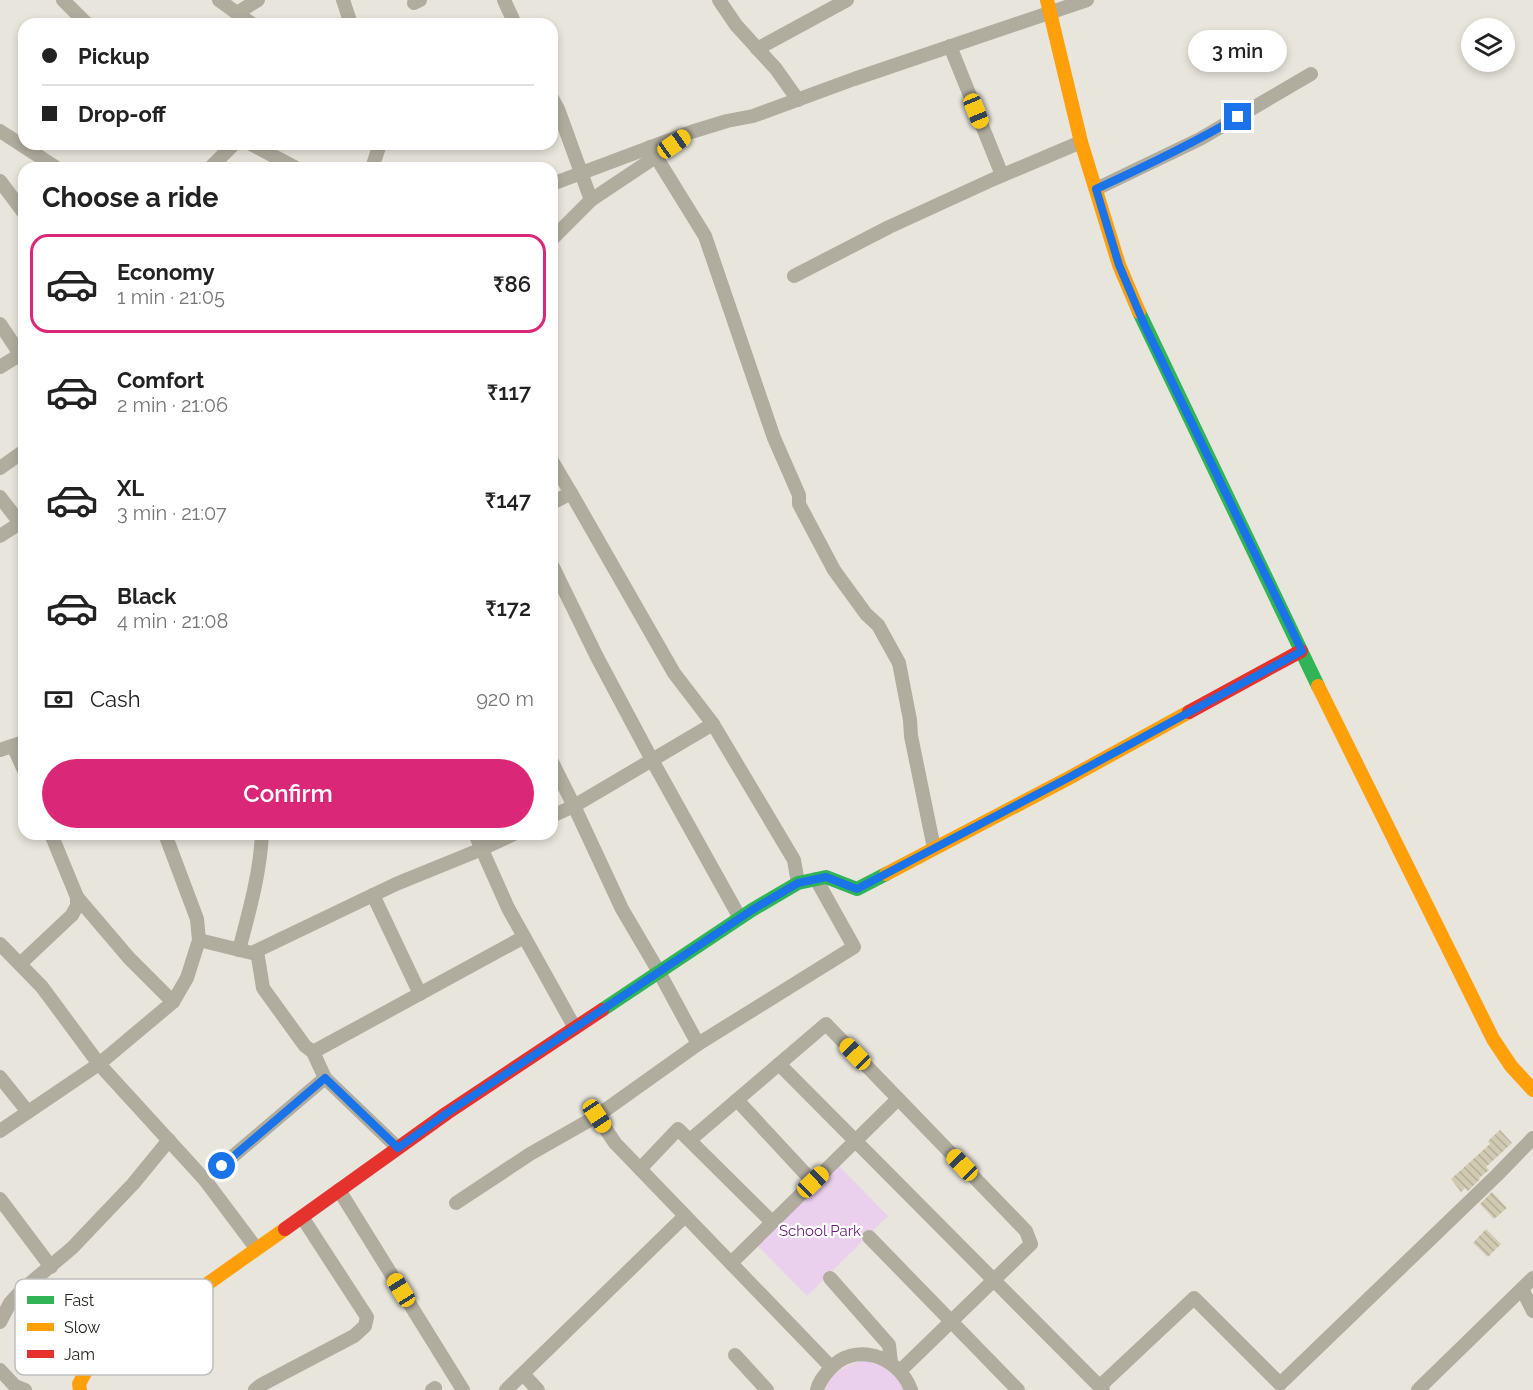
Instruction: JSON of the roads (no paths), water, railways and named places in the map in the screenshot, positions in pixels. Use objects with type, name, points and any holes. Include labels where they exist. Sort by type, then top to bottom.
[{"type":"street","points":[[63,0],[81,18]]},
{"type":"street","points":[[229,5],[258,0]]},
{"type":"street","points":[[344,0],[349,18]]},
{"type":"street","points":[[504,0],[512,18]]},
{"type":"street","points":[[719,0],[736,25],[776,69],[798,100]]},
{"type":"street","points":[[757,49],[828,4],[847,0]]},
{"type":"street","points":[[558,233],[591,200],[654,152],[691,132],[753,116],[950,46],[1049,6],[1087,0]]},
{"type":"street","points":[[229,5],[245,18]]},
{"type":"street","points":[[1049,6],[1081,142],[1119,265],[1144,324],[1493,1039],[1504,1059],[1533,1090]]},
{"type":"street","points":[[950,46],[1002,176]]},
{"type":"street","points":[[1096,189],[1200,139],[1311,74]]},
{"type":"street","points":[[558,114],[591,200]]},
{"type":"street","points":[[0,131],[18,143]]},
{"type":"street","points":[[794,276],[889,227],[1081,142]]},
{"type":"street","points":[[29,150],[48,162]]},
{"type":"street","points":[[216,162],[228,150]]},
{"type":"street","points":[[262,150],[285,162]]},
{"type":"street","points":[[558,182],[654,152]]},
{"type":"street","points":[[654,152],[705,236],[774,438],[799,495],[799,504],[834,570],[866,614],[878,625],[899,663],[933,848]]},
{"type":"street","points":[[2,188],[18,206]]},
{"type":"street","points":[[0,324],[18,349]]},
{"type":"street","points":[[0,367],[18,358]]},
{"type":"street","points":[[0,468],[18,455]]},
{"type":"street","points":[[558,471],[674,673],[713,724],[794,860],[798,883]]},
{"type":"street","points":[[558,500],[571,493]]},
{"type":"street","points":[[0,497],[18,521]]},
{"type":"street","points":[[0,536],[18,528]]},
{"type":"street","points":[[558,577],[597,657],[652,760],[740,918]]},
{"type":"street","points":[[213,1279],[447,1113],[740,918],[798,883],[826,877],[857,889],[1302,651]]},
{"type":"street","points":[[558,813],[713,724]]},
{"type":"street","points":[[558,774],[622,909],[698,1044]]},
{"type":"street","points":[[53,840],[77,897],[129,958],[172,1002]]},
{"type":"street","points":[[0,1131],[99,1064],[172,1002],[187,978],[199,940],[197,918],[167,840]]},
{"type":"street","points":[[239,950],[253,899],[262,840]]},
{"type":"street","points":[[478,840],[508,908],[575,1028]]},
{"type":"street","points":[[199,940],[252,953],[396,884],[501,840]]},
{"type":"street","points":[[456,1203],[530,1154],[597,1116],[698,1044],[854,947],[816,879]]},
{"type":"street","points":[[373,895],[420,994]]},
{"type":"street","points":[[20,964],[72,915],[77,906],[77,897]]},
{"type":"street","points":[[313,1052],[524,937]]},
{"type":"street","points":[[0,944],[42,987],[99,1064],[205,1180],[256,1248]]},
{"type":"street","points":[[257,951],[263,988],[305,1046],[313,1052],[325,1078],[398,1148]]},
{"type":"street","points":[[690,1140],[826,1024],[1026,1231],[1031,1244],[951,1322],[896,1367]]},
{"type":"street","points":[[779,1064],[1102,1388],[1194,1298],[1277,1387],[1533,1138]]},
{"type":"street","points":[[0,1077],[28,1112]]},
{"type":"street","points":[[205,1180],[325,1078]]},
{"type":"street","points":[[731,1263],[898,1099]]},
{"type":"street","points":[[737,1100],[813,1182]]},
{"type":"street","points":[[597,1116],[615,1143],[831,1367]]},
{"type":"street","points":[[640,1169],[678,1129],[771,1222]]},
{"type":"street","points":[[36,1279],[72,1248],[133,1184],[169,1140]]},
{"type":"street","points":[[339,1190],[463,1390]]},
{"type":"street","points":[[0,1199],[51,1267]]},
{"type":"street","points":[[506,1390],[685,1216]]},
{"type":"street","points":[[255,1390],[354,1336],[365,1326],[367,1317],[302,1217]]},
{"type":"street","points":[[869,1237],[1018,1390]]},
{"type":"street","points":[[830,1278],[889,1345],[896,1367],[911,1390]]},
{"type":"street","points":[[1418,1390],[1533,1278]]},
{"type":"street","points":[[1522,1289],[1533,1311]]},
{"type":"street","points":[[0,1322],[15,1298]]},
{"type":"street","points":[[735,1355],[767,1390]]},
{"type":"street","points":[[817,1390],[819,1383],[831,1367],[841,1360],[857,1355],[875,1356],[896,1367]]},
{"type":"street","points":[[0,1370],[15,1386],[25,1390]]},
{"type":"street","points":[[523,1374],[538,1390]]},
{"type":"street","points":[[80,1390],[79,1384],[84,1375]]},
{"type":"park label","name":"School Park","points":[[820,1231]]}]
